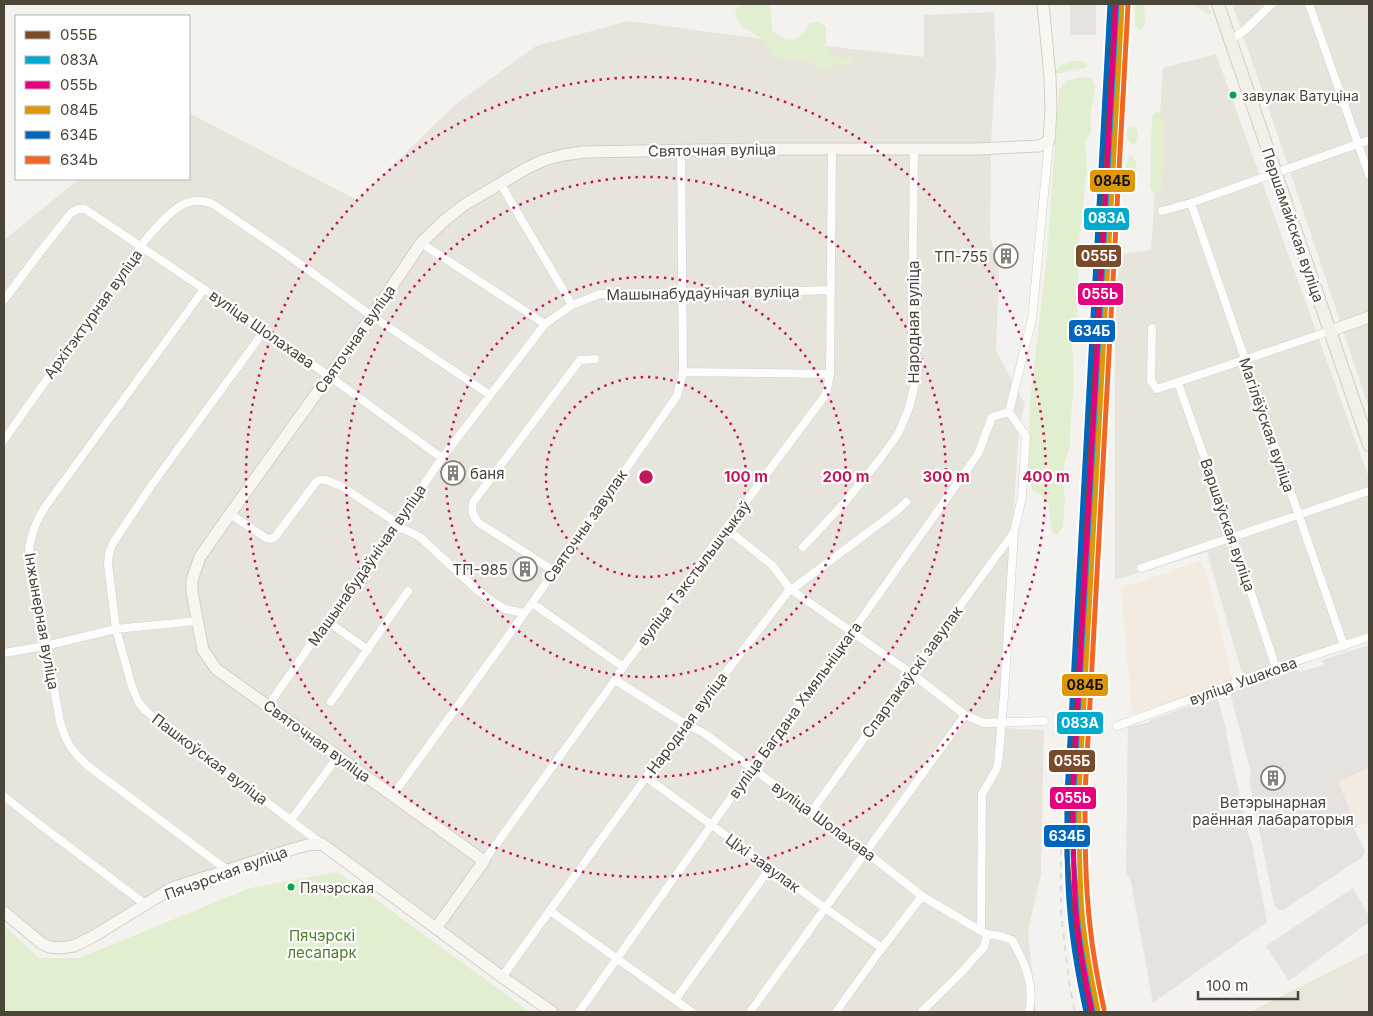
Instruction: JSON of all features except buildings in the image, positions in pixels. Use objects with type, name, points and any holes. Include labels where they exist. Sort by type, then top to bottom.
[{"type":"main road","name":"Першамайская вуліца","points":[[1218,4],[1369,445]]},
{"type":"street","points":[[921,1012],[958,976],[984,946],[982,794],[998,764],[1014,532],[1022,497],[1026,436],[1009,412],[1032,319],[1051,110],[1043,4]]},
{"type":"street","points":[[1230,41],[1246,29],[1272,4]]},
{"type":"street","points":[[1309,4],[1369,175]]},
{"type":"street","points":[[1162,211],[1191,203],[1369,140]]},
{"type":"street","name":"Святочная вуліца","points":[[484,860],[216,669],[203,650],[192,592],[192,580],[200,557],[372,316],[421,243],[464,205],[527,168],[544,160],[563,155],[584,152],[681,150],[992,148],[1039,146],[1048,141]]},
{"type":"street","name":"вуліца Тэкстыльшчыкаў","points":[[436,928],[624,667],[826,394],[830,374],[832,149]]},
{"type":"street","name":"Народная вуліца","points":[[802,547],[844,502],[880,459],[898,434],[909,408],[915,383],[912,317],[914,149]]},
{"type":"street","name":"Святочны завулак","points":[[393,795],[532,603],[676,396],[684,372],[681,150]]},
{"type":"street","points":[[500,183],[572,305]]},
{"type":"street","name":"Архітэктурная вуліца","points":[[4,440],[141,247],[164,219],[180,205],[194,200],[204,200],[213,204],[372,316]]},
{"type":"street","name":"Магілёўская вуліца","points":[[1191,203],[1344,646]]},
{"type":"street","name":"вуліца Шолахава","points":[[4,300],[72,212],[78,209],[86,209],[329,376],[442,458]]},
{"type":"street","points":[[421,243],[545,324]]},
{"type":"street","name":"Інжынерная вуліца","points":[[204,289],[38,518],[31,534],[28,549],[60,722],[64,736],[72,751],[88,766],[227,870]]},
{"type":"street","name":"Машынабудаўнічая вуліца","points":[[268,706],[326,620],[396,526],[442,458],[545,324],[572,305],[600,294],[682,295],[830,290]]},
{"type":"street","points":[[372,316],[490,395]]},
{"type":"street","points":[[1152,328],[1152,381],[1157,389],[1369,317]]},
{"type":"street","name":"Пашкоўская вуліца","points":[[264,331],[151,486],[113,543],[109,553],[108,564],[116,629],[132,687],[139,703],[146,711],[175,735],[552,1012]]},
{"type":"street","points":[[554,570],[479,523],[472,510],[474,502],[580,360],[595,359]]},
{"type":"street","points":[[684,372],[830,374]]},
{"type":"street","name":"Варшаўская вуліца","points":[[1178,383],[1233,538],[1276,668]]},
{"type":"street","name":"вуліца Багдана Хмяльніцкага","points":[[579,1012],[978,454],[992,417],[1009,412]]},
{"type":"street","points":[[230,514],[266,538],[271,539],[275,537],[316,482],[326,480],[341,486],[396,526],[420,537],[476,589],[493,602],[505,609],[524,613]]},
{"type":"street","points":[[1141,568],[1369,491]]},
{"type":"street","name":"Народная вуліца","points":[[502,977],[646,777],[790,589],[906,502]]},
{"type":"street","points":[[726,529],[772,565],[790,589],[911,673],[965,715],[984,723],[1044,721]]},
{"type":"street","name":"Спартакаўскі завулак","points":[[812,811],[1014,532]]},
{"type":"street","points":[[331,702],[408,592]]},
{"type":"street","points":[[532,603],[624,667]]},
{"type":"street","points":[[326,620],[368,650]]},
{"type":"street","points":[[4,653],[46,646],[116,629],[197,621]]},
{"type":"street","name":"вуліца Ушакова","points":[[1117,726],[1276,668],[1369,637]]},
{"type":"street","name":"вуліца Шолахава","points":[[616,680],[686,724],[704,733],[812,811],[922,896],[984,932],[1012,940],[1031,984],[1032,1000],[1029,1012]]},
{"type":"street","points":[[750,1012],[965,715]]},
{"type":"street","points":[[291,820],[338,756]]},
{"type":"street","name":"Ціхі завулак","points":[[646,777],[882,948]]},
{"type":"street","points":[[4,796],[38,824],[145,904]]},
{"type":"street","name":"Пячэрская вуліца","points":[[4,912],[41,943],[49,947],[74,946],[94,936],[172,888],[307,845],[322,844]]},
{"type":"street","points":[[675,1000],[770,868]]},
{"type":"street","points":[[836,1012],[922,896]]},
{"type":"street","points":[[550,911],[692,1012]]},
{"type":"shaded area","points":[[1070,4],[1096,4],[1096,35],[1070,35]]},
{"type":"shaded area","points":[[1232,4],[1369,4],[1369,408],[1289,168]]},
{"type":"shaded area","points":[[994,12],[996,65],[991,142],[990,236],[999,268],[996,351],[1025,404],[1019,427],[999,728],[1044,730],[1041,874],[1028,931],[1036,1012],[554,1012],[331,843],[303,842],[174,884],[85,938],[56,944],[42,941],[4,909],[4,240],[78,180],[190,180],[190,114],[357,200],[457,103],[536,46],[629,21],[747,37],[924,57],[924,15]]},
{"type":"shaded area","points":[[1216,54],[1369,478],[1369,641],[1245,684],[1207,552],[1115,580],[1115,255],[1151,250],[1163,68]]},
{"type":"shaded area","points":[[510,162],[517,174],[494,186],[488,172]]},
{"type":"shaded area","points":[[1200,560],[1203,569],[1206,569],[1230,667],[1228,668],[1233,681],[1155,709],[1132,714],[1121,589]]},
{"type":"shaded area","points":[[1369,645],[1369,768],[1338,781],[1357,827],[1354,829],[1365,851],[1362,857],[1283,910],[1277,909],[1274,904],[1249,779],[1251,773],[1230,692],[1298,669],[1299,672],[1324,665],[1322,660]]},
{"type":"shaded area","points":[[1217,696],[1251,840],[1267,922],[1153,1003],[1131,882],[1126,873],[1128,727],[1150,722],[1150,720]]},
{"type":"shaded area","points":[[1369,768],[1369,821],[1357,827],[1338,781]]},
{"type":"shaded area","points":[[1353,888],[1369,916],[1369,922],[1289,981],[1266,946]]},
{"type":"shaded area","points":[[1369,952],[1369,1012],[1250,1012]]},
{"type":"green space","points":[[742,4],[768,4],[771,9],[772,31],[784,39],[795,40],[805,32],[809,23],[818,22],[826,26],[826,48],[834,56],[852,59],[853,64],[834,65],[826,71],[817,68],[813,62],[784,60],[775,57],[771,54],[764,40],[743,27],[737,20],[735,11]]},
{"type":"green space","points":[[1135,4],[1144,4],[1145,25],[1141,30],[1135,27]]},
{"type":"green space","points":[[1193,4],[1207,4],[1211,14],[1209,15]]},
{"type":"green space","points":[[1072,61],[1083,61],[1088,66],[1055,73],[1061,65]]},
{"type":"green space","points":[[1081,77],[1092,79],[1095,86],[1090,115],[1091,131],[1085,142],[1087,169],[1079,242],[1077,323],[1072,344],[1074,380],[1070,447],[1062,476],[1065,497],[1063,526],[1057,535],[1052,532],[1048,503],[1041,495],[1033,491],[1028,478],[1030,401],[1047,256],[1059,89],[1069,80]]},
{"type":"green space","points":[[1155,112],[1160,113],[1164,122],[1162,190],[1158,194],[1153,193],[1150,187],[1152,116]]},
{"type":"green space","points":[[1131,126],[1136,127],[1138,133],[1136,143],[1131,144],[1127,138],[1127,129]]},
{"type":"green space","points":[[1129,156],[1133,156],[1136,162],[1136,171],[1132,180],[1126,178],[1125,171]]},
{"type":"green space","name":"Пячэрскі лесапарк","points":[[338,872],[530,1012],[4,1012],[4,926],[39,958],[79,958],[250,888]]},
{"type":"railway","points":[[1098,1012],[1081,913],[1078,873],[1079,795],[1122,4]]},
{"type":"railway","points":[[1070,790],[1062,833],[1061,913],[1069,982],[1075,1012]]},
{"type":"transit line","name":"634Б","points":[[1086,1012],[1076,963],[1070,913],[1067,869],[1067,794],[1110,4]]},
{"type":"transit line","name":"055Б","points":[[1088,1012],[1080,973],[1067,854],[1112,4]]},
{"type":"transit line","name":"055Ь","points":[[1092,1012],[1076,913],[1073,794],[1116,4]]},
{"type":"transit line","name":"083А","points":[[1094,1011],[1081,933],[1073,854],[1118,4]]},
{"type":"transit line","name":"084Б","points":[[1098,1011],[1088,962],[1082,913],[1079,794],[1122,4]]},
{"type":"transit line","name":"634Ь","points":[[1104,1009],[1094,957],[1088,910],[1085,794],[1128,5]]},
{"type":"place","name":"завулак Ватуціна","points":[[1233,95]]},
{"type":"place","name":"ТП-755","points":[[1006,256]]},
{"type":"place","name":"баня","points":[[453,473]]},
{"type":"place","name":"ТП-985","points":[[525,569]]},
{"type":"place","name":"Ветэрынарная раённая лабараторыя","points":[[1273,778]]},
{"type":"place","name":"Пячэрская","points":[[291,887]]}]
